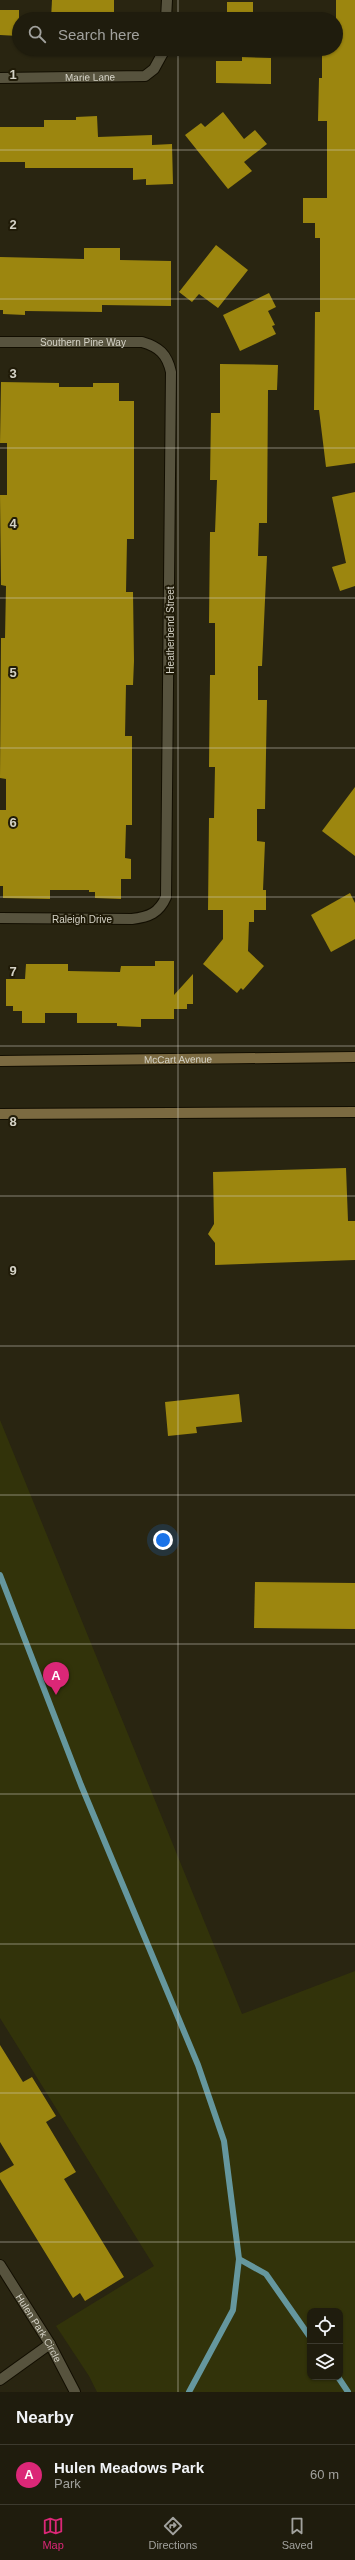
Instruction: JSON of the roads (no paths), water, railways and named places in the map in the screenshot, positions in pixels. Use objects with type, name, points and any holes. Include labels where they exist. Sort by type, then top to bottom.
[{"type":"main road","name":"McCart Avenue","points":[[0,1061],[355,1057]]},
{"type":"main road","points":[[0,1114],[355,1112]]},
{"type":"street","points":[[166,12],[167,0]]},
{"type":"street","name":"Marie Lane","points":[[0,78],[145,76],[154,69],[161,56]]},
{"type":"street","name":"Southern Pine Way","points":[[0,342],[142,342],[154,346],[163,353]]},
{"type":"street","name":"Heatherbend Street","points":[[161,908],[168,887],[171,372],[168,361],[163,353]]},
{"type":"street","name":"Raleigh Drive","points":[[0,918],[132,919],[151,915],[161,908]]},
{"type":"street","name":"Hulen Park Circle","points":[[0,2265],[50,2344],[75,2392]]},
{"type":"street","points":[[0,2380],[50,2344]]},
{"type":"waterway","points":[[0,1575],[81,1785],[198,2065],[224,2141],[239,2259],[266,2274],[307,2333]]},
{"type":"waterway","points":[[189,2392],[233,2310],[239,2259]]},
{"type":"waterway","points":[[340,2380],[348,2392]]},
{"type":"place","name":"Hulen Meadows Park","points":[[56,1695]]}]
